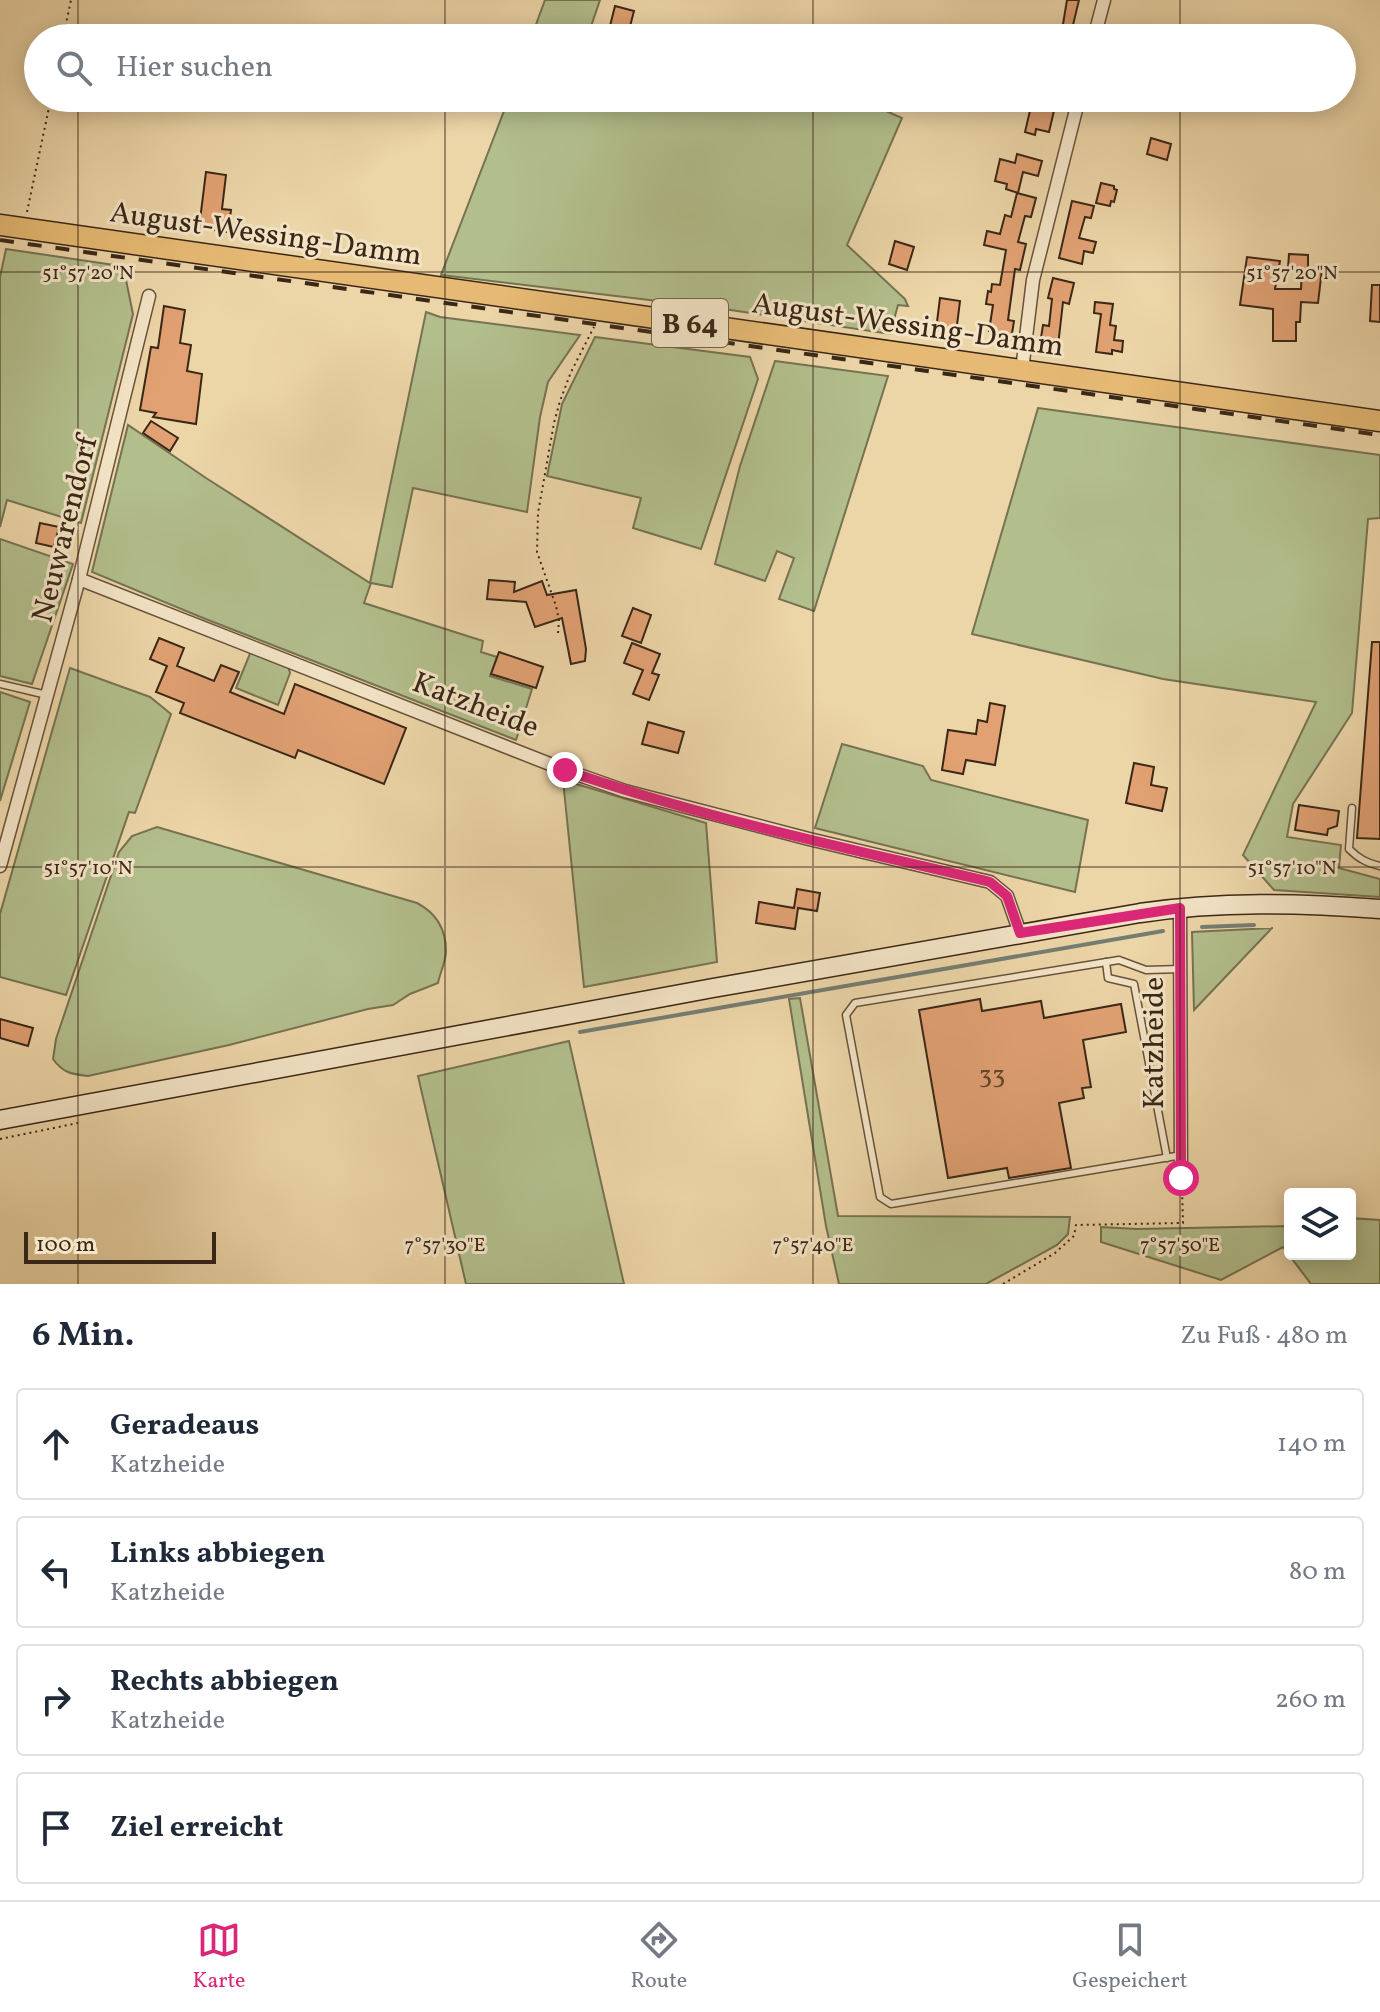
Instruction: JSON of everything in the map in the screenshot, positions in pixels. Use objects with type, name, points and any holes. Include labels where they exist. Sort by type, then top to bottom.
[{"type":"main road","name":"August-Wessing-Damm","points":[[0,225],[1380,421]]},
{"type":"street","points":[[1098,24],[1104,0]]},
{"type":"street","points":[[1022,370],[1033,280],[1075,112]]},
{"type":"street","name":"Neuwarendorf","points":[[0,866],[5,829],[79,579],[149,296]]},
{"type":"street","name":"Katzheide","points":[[79,579],[625,791],[990,882],[1007,896],[1020,933]]},
{"type":"street","points":[[0,1120],[1020,933],[1180,908],[1280,903],[1380,909]]},
{"type":"street","name":"Katzheide","points":[[1180,908],[1181,1178]]},
{"type":"lane","points":[[0,684],[47,695]]},
{"type":"lane","points":[[1352,808],[1349,849],[1358,858],[1380,866]]},
{"type":"lane","points":[[1181,969],[1146,970],[1119,960],[855,1003],[846,1015],[880,1197],[891,1204],[1182,1155]]},
{"type":"lane","points":[[1106,962],[1108,978],[1134,984],[1167,1158]]},
{"type":"path","points":[[66,24],[71,0]]},
{"type":"path","points":[[28,208],[48,112]]},
{"type":"path","points":[[558,633],[556,606],[537,552],[538,513],[560,401],[571,372],[593,331]]},
{"type":"path","points":[[1003,1284],[1055,1253],[1074,1236],[1076,1225],[1183,1223],[1181,1178]]},
{"type":"green space","points":[[545,0],[600,0],[592,24],[536,24]]},
{"type":"green space","points":[[504,112],[888,112],[902,118],[847,245],[905,299],[908,306],[898,305],[890,334],[724,309],[441,275]]},
{"type":"green space","points":[[6,249],[128,267],[126,280],[133,314],[81,523],[7,500],[0,527],[0,277]]},
{"type":"green space","points":[[426,312],[440,317],[580,335],[548,382],[527,512],[413,488],[392,587],[371,583],[364,603],[483,641],[481,652],[497,657],[490,676],[532,689],[516,740],[92,572],[128,425],[370,583]]},
{"type":"green space","points":[[595,337],[750,357],[758,379],[701,549],[633,528],[641,498],[547,476],[562,404]]},
{"type":"green space","points":[[775,361],[888,376],[814,611],[779,599],[794,558],[777,551],[765,581],[715,564],[740,466]]},
{"type":"green space","points":[[1038,408],[1380,455],[1380,518],[1368,519],[1352,713],[1293,804],[1287,837],[1341,845],[1339,868],[1380,879],[1380,897],[1274,890],[1243,855],[1316,702],[1163,679],[972,634]]},
{"type":"green space","points":[[0,539],[73,564],[32,684],[0,676]]},
{"type":"green space","points":[[251,651],[288,666],[290,673],[278,705],[236,688]]},
{"type":"green space","points":[[70,668],[150,697],[171,714],[135,813],[129,812],[66,995],[0,977],[0,914]]},
{"type":"green space","points":[[0,692],[30,702],[0,801]]},
{"type":"green space","points":[[842,744],[923,766],[931,780],[1088,820],[1075,892],[815,828]]},
{"type":"green space","points":[[563,780],[706,823],[717,962],[584,987]]},
{"type":"green space","points":[[157,827],[417,903],[435,917],[446,943],[438,983],[410,994],[393,1005],[229,1045],[88,1076],[64,1070],[53,1059],[56,1039],[119,852],[132,836]]},
{"type":"green space","points":[[1272,928],[1194,1010],[1192,932]]},
{"type":"green space","points":[[800,998],[838,1216],[1070,1217],[1068,1234],[1057,1245],[986,1284],[839,1284],[826,1226],[789,999]]},
{"type":"green space","points":[[569,1041],[624,1284],[466,1284],[418,1076]]},
{"type":"green space","points":[[1356,1218],[1380,1220],[1380,1284],[1311,1284],[1293,1260],[1356,1260]]},
{"type":"green space","points":[[1284,1226],[1284,1248],[1221,1280],[1101,1242],[1101,1227]]},
{"type":"building","points":[[1067,0],[1079,0],[1073,24],[1063,24]]},
{"type":"building","points":[[615,6],[634,11],[631,24],[610,24]]},
{"type":"building","points":[[1030,112],[1054,112],[1049,132],[1036,129],[1035,135],[1025,132]]},
{"type":"building","points":[[1151,138],[1171,144],[1167,160],[1147,154]]},
{"type":"building","points":[[1017,154],[1042,161],[1038,176],[1023,172],[1018,193],[1006,189],[1007,184],[995,181],[1000,159],[1015,163]]},
{"type":"building","points":[[206,172],[226,175],[222,209],[231,210],[228,232],[199,228]]},
{"type":"building","points":[[1101,183],[1114,186],[1117,190],[1110,206],[1096,203]]},
{"type":"building","points":[[1017,193],[1036,198],[1031,217],[1025,216],[1018,242],[1026,244],[1020,270],[1015,269],[1008,320],[1014,321],[1011,340],[996,338],[997,332],[989,331],[993,305],[986,304],[992,284],[1000,285],[1006,250],[984,245],[987,231],[1000,234],[1005,215],[1011,217]]},
{"type":"building","points":[[1072,201],[1094,206],[1091,218],[1085,217],[1079,238],[1096,242],[1093,253],[1084,251],[1082,264],[1059,258]]},
{"type":"building","points":[[895,241],[914,247],[907,270],[889,264]]},
{"type":"building","points":[[1289,254],[1308,255],[1308,268],[1322,269],[1318,303],[1301,302],[1300,322],[1296,322],[1296,341],[1273,341],[1273,309],[1240,305],[1247,257],[1280,261],[1275,289],[1301,289],[1302,268],[1288,268]]},
{"type":"building","points":[[1053,278],[1074,283],[1069,304],[1063,302],[1058,346],[1040,344],[1043,325],[1049,326],[1052,299],[1048,298]]},
{"type":"building","points":[[1372,285],[1380,285],[1380,322],[1370,321]]},
{"type":"building","points":[[940,298],[960,301],[956,333],[936,330]]},
{"type":"building","points":[[1095,302],[1113,304],[1110,325],[1116,326],[1114,340],[1123,341],[1122,352],[1096,352],[1101,314],[1094,313]]},
{"type":"building","points":[[164,306],[185,310],[180,343],[191,345],[187,371],[202,374],[196,424],[153,417],[156,413],[140,410],[151,347],[158,348]]},
{"type":"building","points":[[151,421],[178,438],[170,451],[143,433]]},
{"type":"building","points":[[40,523],[59,527],[54,547],[36,543]]},
{"type":"building","points":[[489,580],[515,582],[514,592],[542,581],[547,595],[576,590],[586,649],[585,661],[571,664],[562,618],[535,627],[526,602],[487,599]]},
{"type":"building","points":[[633,608],[651,615],[641,643],[622,636]]},
{"type":"building","points":[[159,638],[184,648],[177,666],[214,681],[221,665],[239,672],[230,692],[284,714],[295,684],[406,728],[384,784],[298,750],[295,758],[180,713],[184,703],[156,692],[167,666],[150,659]]},
{"type":"building","points":[[1372,642],[1380,642],[1380,839],[1357,838]]},
{"type":"building","points":[[632,643],[660,654],[652,673],[659,675],[649,700],[633,694],[643,670],[624,663]]},
{"type":"building","points":[[499,652],[543,667],[536,688],[491,674]]},
{"type":"building","points":[[990,703],[1005,706],[995,765],[966,760],[963,774],[942,770],[948,730],[976,734],[978,720],[987,722]]},
{"type":"building","points":[[648,722],[684,732],[678,753],[642,744]]},
{"type":"building","points":[[1134,763],[1154,767],[1151,785],[1167,788],[1162,811],[1126,803]]},
{"type":"building","points":[[1299,805],[1339,811],[1337,826],[1328,829],[1327,835],[1295,830]]},
{"type":"building","points":[[797,889],[820,893],[817,911],[798,908],[795,929],[756,923],[759,902],[794,908]]},
{"type":"building","points":[[980,999],[982,1011],[1041,1001],[1044,1018],[1121,1004],[1126,1032],[1083,1040],[1091,1087],[1082,1088],[1084,1098],[1059,1103],[1071,1168],[1009,1178],[1007,1168],[948,1178],[919,1010]]},
{"type":"building","points":[[0,1019],[33,1028],[28,1046],[0,1038]]},
{"type":"waterway","points":[[1202,927],[1254,925]]},
{"type":"waterway","points":[[580,1032],[1163,931]]},
{"type":"railway","points":[[0,240],[1380,435]]},
{"type":"route","points":[[565,770],[625,791],[990,882],[1007,896],[1020,933],[1180,908],[1181,1178]]}]
